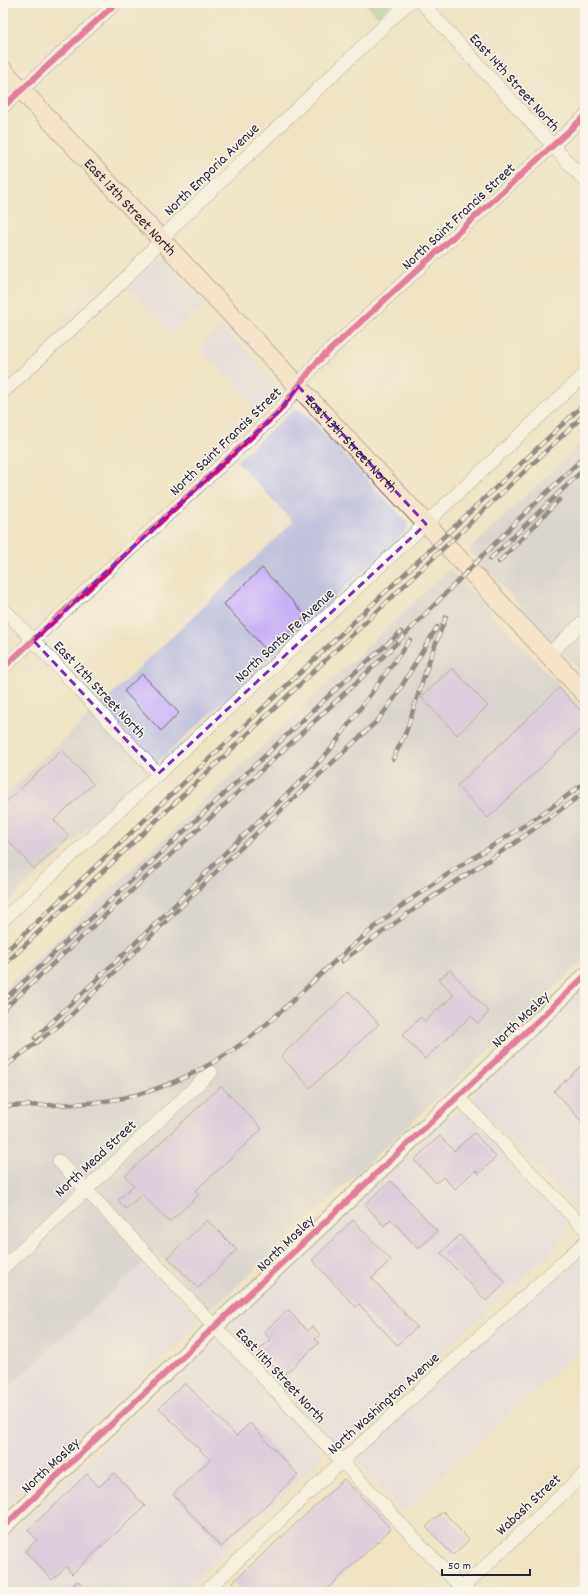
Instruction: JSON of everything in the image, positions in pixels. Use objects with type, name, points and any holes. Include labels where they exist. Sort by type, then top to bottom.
[{"type":"main road","name":"East 13th Street North","points":[[3,70],[585,694]]},
{"type":"street","points":[[3,107],[116,3]]},
{"type":"street","name":"North Emporia Avenue","points":[[3,392],[120,284],[162,241],[174,226],[408,3]]},
{"type":"street","name":"East 14th Street North","points":[[422,3],[585,181]]},
{"type":"street","name":"North Saint Francis Street","points":[[3,668],[279,411],[317,362],[585,116]]},
{"type":"street","name":"North Santa Fe Avenue","points":[[3,920],[585,374]]},
{"type":"street","name":"East 12th Street North","points":[[3,608],[158,774]]},
{"type":"street","points":[[548,655],[585,620]]},
{"type":"street","name":"North Mosley","points":[[3,1527],[215,1328],[585,976]]},
{"type":"street","name":"North Mead Street","points":[[3,1268],[84,1189],[211,1072]]},
{"type":"street","points":[[458,1096],[585,1229]]},
{"type":"street","name":"East 11th Street North","points":[[59,1161],[462,1591]]},
{"type":"street","name":"North Washington Avenue","points":[[205,1592],[342,1462],[585,1242]]},
{"type":"street","name":"Wabash Street","points":[[462,1591],[585,1473]]},
{"type":"highlighted area","points":[[298,386],[426,524],[158,774],[33,640],[279,411]]},
{"type":"shaded area","points":[[159,259],[164,261],[205,304],[172,334],[126,286],[154,260]]},
{"type":"shaded area","points":[[222,326],[278,384],[279,390],[259,410],[199,347]]},
{"type":"shaded area","points":[[293,410],[299,410],[305,413],[406,521],[408,526],[406,531],[3,907],[3,797],[293,522],[237,461]]},
{"type":"shaded area","points":[[585,439],[585,675],[469,550]]},
{"type":"shaded area","points":[[449,569],[585,712],[585,959],[216,1306],[204,1304],[155,1252],[3,1392],[3,991]]},
{"type":"shaded area","points":[[585,986],[584,1214],[574,1207],[477,1105],[473,1097],[476,1090]]},
{"type":"shaded area","points":[[459,1110],[465,1111],[566,1217],[567,1230],[555,1248],[343,1443],[339,1444],[333,1442],[229,1332],[229,1326],[232,1321],[452,1113]]},
{"type":"shaded area","points":[[585,1245],[585,1345],[403,1512],[358,1463],[357,1458],[362,1451]]},
{"type":"shaded area","points":[[145,1261],[194,1314],[197,1320],[196,1325],[3,1509],[3,1392]]},
{"type":"shaded area","points":[[214,1341],[219,1342],[224,1346],[323,1453],[319,1462],[182,1592],[3,1592],[3,1539],[209,1344]]},
{"type":"green space","points":[[366,3],[392,3],[378,16]]},
{"type":"building","points":[[262,568],[306,616],[268,652],[224,604]]},
{"type":"building","points":[[452,668],[488,706],[457,735],[421,697]]},
{"type":"building","points":[[142,674],[179,713],[161,731],[124,691]]},
{"type":"building","points":[[559,688],[585,715],[585,725],[488,818],[457,786]]},
{"type":"building","points":[[62,750],[93,784],[54,820],[69,837],[34,869],[3,835],[3,805]]},
{"type":"building","points":[[450,970],[489,1012],[478,1023],[471,1016],[425,1059],[402,1035],[421,1017],[425,1021],[454,995],[439,979]]},
{"type":"building","points":[[349,992],[379,1024],[310,1088],[281,1056]]},
{"type":"building","points":[[585,1062],[585,1125],[554,1091]]},
{"type":"building","points":[[221,1086],[262,1129],[195,1191],[199,1195],[169,1222],[142,1194],[126,1209],[118,1200],[134,1185],[125,1176]]},
{"type":"building","points":[[474,1133],[496,1157],[479,1174],[475,1170],[455,1189],[443,1177],[436,1183],[414,1160],[440,1136],[454,1151]]},
{"type":"building","points":[[391,1181],[437,1231],[418,1249],[391,1219],[384,1226],[365,1204]]},
{"type":"building","points":[[207,1220],[237,1250],[198,1288],[168,1257]]},
{"type":"building","points":[[353,1220],[391,1260],[372,1278],[417,1327],[397,1345],[359,1304],[356,1307],[312,1260]]},
{"type":"building","points":[[460,1235],[506,1283],[486,1301],[441,1253]]},
{"type":"building","points":[[288,1310],[307,1331],[312,1326],[320,1335],[315,1339],[319,1343],[283,1376],[259,1350],[270,1340],[264,1332]]},
{"type":"building","points":[[185,1383],[236,1436],[250,1423],[298,1475],[221,1547],[173,1494],[210,1460],[159,1408]]},
{"type":"building","points":[[114,1473],[145,1506],[72,1574],[66,1567],[52,1580],[25,1551],[37,1540],[28,1530],[87,1474],[99,1487]]},
{"type":"building","points":[[344,1479],[391,1529],[324,1592],[242,1592],[233,1582]]},
{"type":"building","points":[[443,1511],[469,1540],[453,1555],[426,1527]]},
{"type":"building","points":[[78,1581],[89,1592],[66,1592]]},
{"type":"railway","points":[[3,954],[585,403]]},
{"type":"railway","points":[[3,966],[585,414]]},
{"type":"railway","points":[[3,1010],[374,666],[520,518],[585,456]]},
{"type":"railway","points":[[490,559],[585,468]]},
{"type":"railway","points":[[499,562],[559,500]]},
{"type":"railway","points":[[393,759],[406,732],[429,661],[446,617]]},
{"type":"railway","points":[[7,1065],[66,1020],[230,858],[378,720],[394,699],[437,627]]},
{"type":"railway","points":[[3,1001],[336,689],[401,632]]},
{"type":"railway","points":[[35,1038],[170,910],[226,852],[302,780],[330,750],[410,640]]},
{"type":"railway","points":[[3,1106],[78,1104],[108,1101],[155,1089],[202,1069],[231,1052],[256,1033],[279,1014],[351,947],[403,905],[425,889],[518,830],[585,782]]},
{"type":"railway","points":[[342,961],[416,908],[516,842],[585,792]]},
{"type":"cycle path","points":[[3,107],[116,3]]},
{"type":"cycle path","points":[[3,668],[279,411],[317,362],[585,116]]},
{"type":"cycle path","points":[[3,1527],[585,976]]}]
